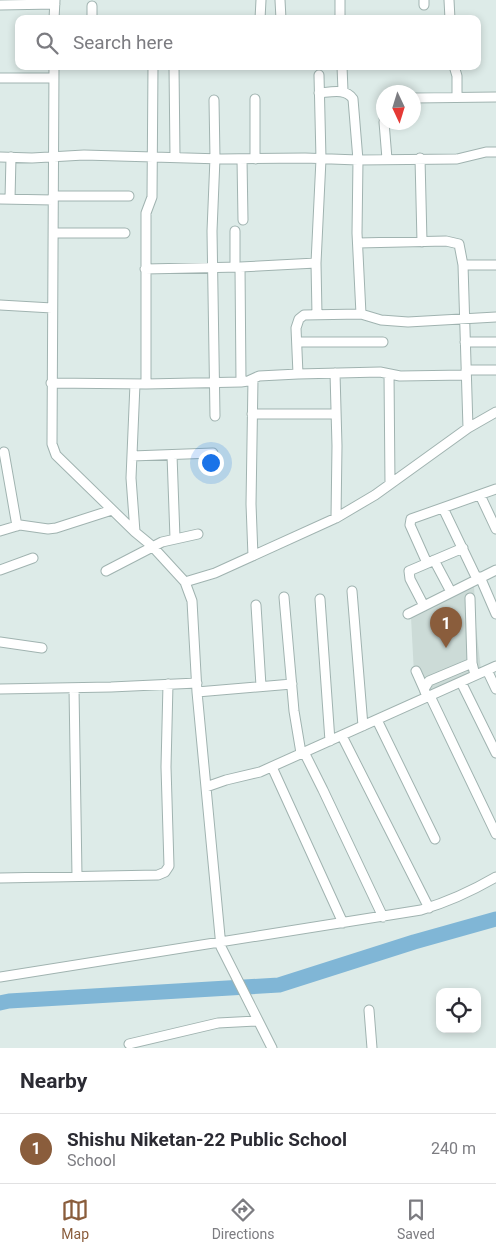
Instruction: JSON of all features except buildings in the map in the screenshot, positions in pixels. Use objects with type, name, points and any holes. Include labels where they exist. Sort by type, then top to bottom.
[{"type":"street","points":[[260,15],[261,0]]},
{"type":"street","points":[[274,0],[280,0],[281,15]]},
{"type":"street","points":[[340,0],[340,15]]},
{"type":"street","points":[[449,0],[450,15]]},
{"type":"street","points":[[0,5],[55,2],[54,15]]},
{"type":"street","points":[[92,6],[92,15]]},
{"type":"street","points":[[54,70],[51,383],[51,438],[53,449],[56,455],[135,532],[152,546],[185,582],[192,601],[197,687],[220,941],[223,952],[272,1048]]},
{"type":"street","points":[[146,384],[146,213],[152,197],[153,70]]},
{"type":"street","points":[[174,70],[175,157]]},
{"type":"street","points":[[342,70],[343,92]]},
{"type":"street","points":[[455,70],[457,97]]},
{"type":"street","points":[[317,315],[316,263],[320,159],[319,75]]},
{"type":"street","points":[[0,78],[54,78]]},
{"type":"street","points":[[320,93],[343,92],[349,94],[353,99],[358,160],[358,243],[361,314]]},
{"type":"street","points":[[421,98],[496,97]]},
{"type":"street","points":[[255,99],[255,159]]},
{"type":"street","points":[[214,100],[215,158],[212,268],[214,416]]},
{"type":"street","points":[[385,130],[387,159]]},
{"type":"street","points":[[0,157],[84,155],[358,160],[457,159],[486,152],[496,152]]},
{"type":"street","points":[[10,199],[11,157]]},
{"type":"street","points":[[420,158],[422,242]]},
{"type":"street","points":[[242,159],[243,220]]},
{"type":"street","points":[[0,199],[129,196]]},
{"type":"street","points":[[235,231],[242,302],[239,347],[241,382]]},
{"type":"street","points":[[53,233],[125,233]]},
{"type":"street","points":[[358,243],[446,241],[457,242],[461,248],[468,428]]},
{"type":"street","points":[[145,269],[316,263]]},
{"type":"street","points":[[463,265],[496,265]]},
{"type":"street","points":[[0,305],[52,308]]},
{"type":"street","points":[[298,374],[296,328],[298,319],[304,315],[361,314],[382,320],[408,322],[496,317]]},
{"type":"street","points":[[297,342],[383,342]]},
{"type":"street","points":[[465,342],[496,342]]},
{"type":"street","points":[[51,383],[241,382],[259,376],[298,374],[380,372],[400,376],[496,370]]},
{"type":"street","points":[[335,373],[336,518]]},
{"type":"street","points":[[389,374],[390,484]]},
{"type":"street","points":[[253,379],[251,504],[253,556]]},
{"type":"street","points":[[135,384],[131,478],[135,532]]},
{"type":"street","points":[[185,582],[215,573],[336,518],[375,495],[468,428],[496,412]]},
{"type":"street","points":[[252,414],[336,414]]},
{"type":"street","points":[[4,452],[16,526]]},
{"type":"street","points":[[132,456],[213,453]]},
{"type":"street","points":[[172,455],[175,538]]},
{"type":"street","points":[[450,592],[430,562],[410,525],[410,520],[496,489]]},
{"type":"street","points":[[480,495],[496,529]]},
{"type":"street","points":[[443,508],[496,614]]},
{"type":"street","points":[[0,531],[27,525],[48,530],[112,510]]},
{"type":"street","points":[[106,570],[152,546],[175,538],[198,534]]},
{"type":"street","points":[[424,606],[408,573],[462,548]]},
{"type":"street","points":[[0,570],[33,558]]},
{"type":"street","points":[[408,614],[496,570]]},
{"type":"street","points":[[352,591],[363,726]]},
{"type":"street","points":[[284,597],[294,711],[302,753],[323,790],[383,917]]},
{"type":"street","points":[[470,598],[472,663],[475,675]]},
{"type":"street","points":[[320,599],[330,741]]},
{"type":"street","points":[[256,605],[261,686]]},
{"type":"street","points":[[0,642],[42,648]]},
{"type":"street","points":[[427,694],[429,681],[472,663]]},
{"type":"street","points":[[206,787],[272,767],[377,720],[427,694],[462,682],[496,666]]},
{"type":"street","points":[[487,670],[496,688]]},
{"type":"street","points":[[416,671],[496,834]]},
{"type":"street","points":[[462,682],[496,753]]},
{"type":"street","points":[[0,878],[158,875],[165,872],[169,866],[166,775],[168,684]]},
{"type":"street","points":[[0,690],[168,684],[197,687],[292,684]]},
{"type":"street","points":[[74,688],[77,876]]},
{"type":"street","points":[[377,720],[436,839]]},
{"type":"street","points":[[342,736],[429,908]]},
{"type":"street","points":[[272,767],[343,923]]},
{"type":"street","points":[[0,978],[108,962],[220,941],[383,917],[429,908],[471,892],[496,877]]},
{"type":"street","points":[[369,1010],[372,1048]]},
{"type":"street","points":[[129,1044],[218,1023],[256,1019]]},
{"type":"shaded area","points":[[474,585],[481,670],[422,697],[414,674],[411,617]]},
{"type":"waterway","points":[[0,1003],[279,985],[414,942],[496,919]]},
{"type":"place","name":"Shishu Niketan-22 Public School","points":[[446,648]]}]
